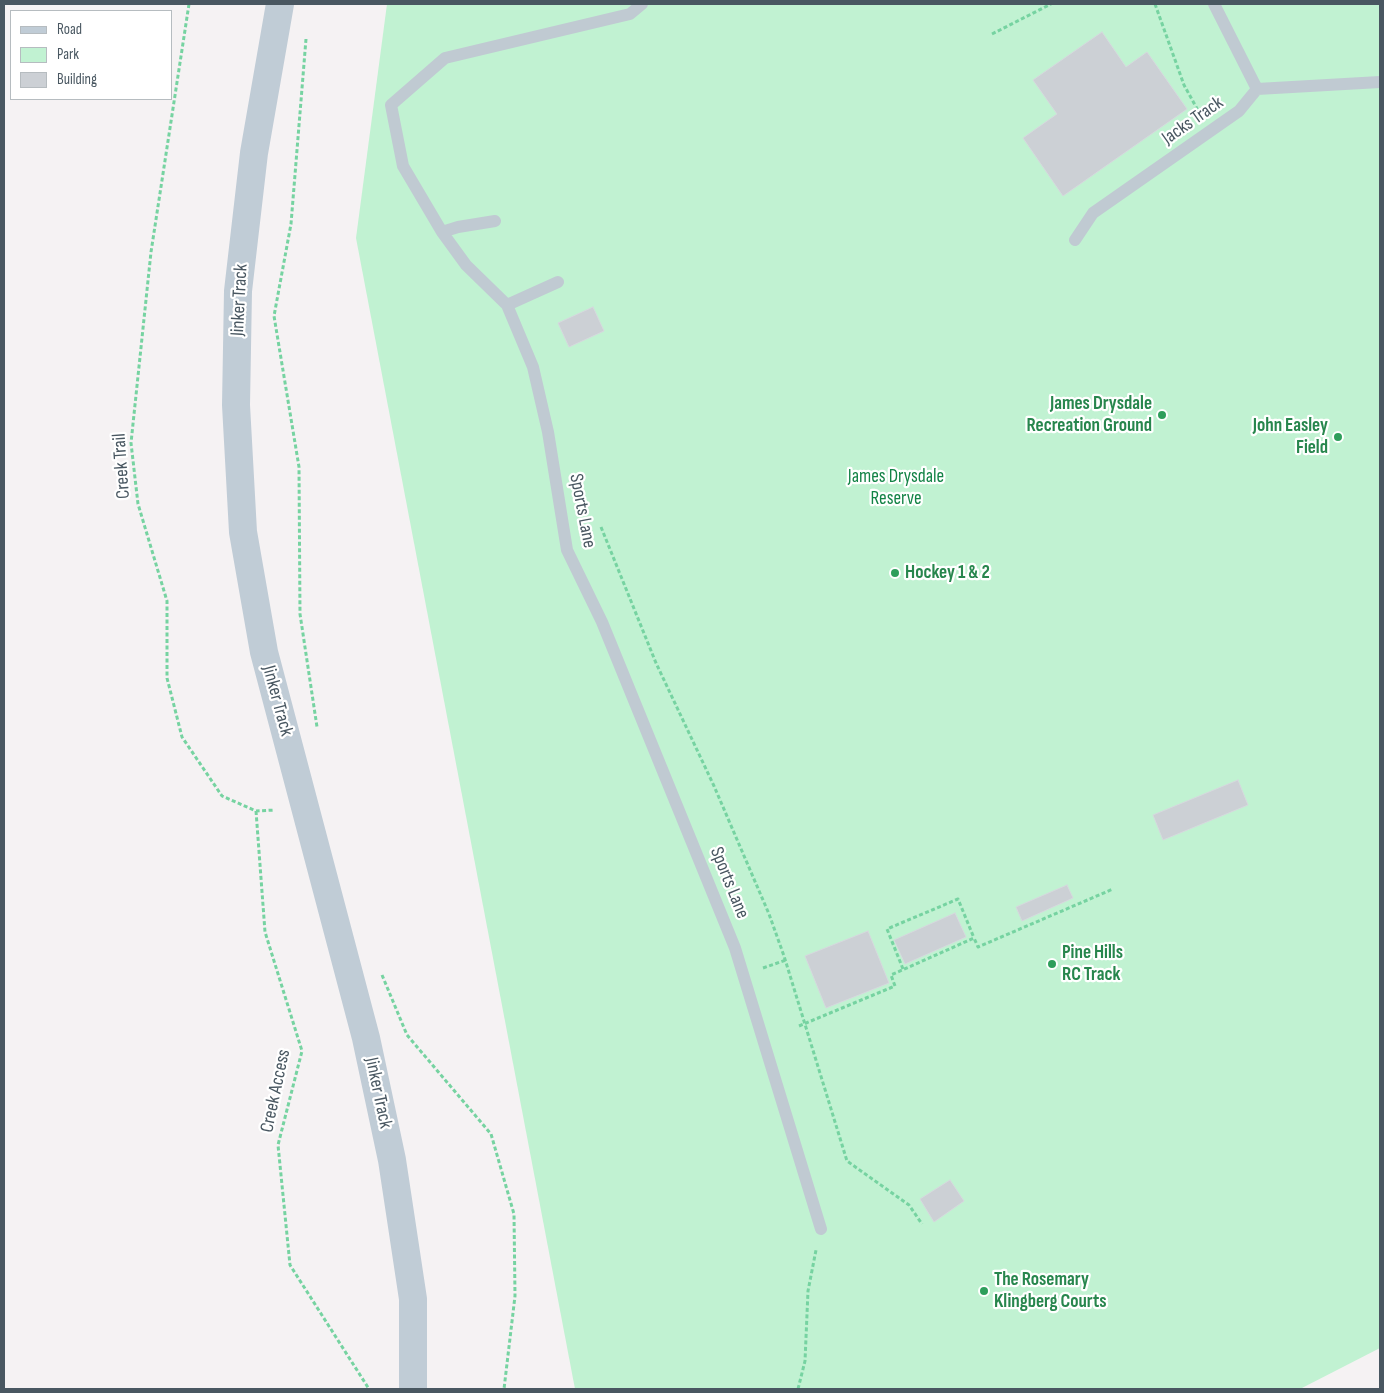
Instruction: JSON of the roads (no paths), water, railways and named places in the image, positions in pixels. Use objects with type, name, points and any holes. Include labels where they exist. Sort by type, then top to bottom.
[{"type":"street","name":"Jinker Track","points":[[280,4],[254,153],[238,291],[236,405],[243,532],[264,652],[366,1038],[392,1160],[414,1299],[413,1389]]},
{"type":"lane","name":"Sports Lane","points":[[642,4],[630,14],[445,58],[392,105],[403,166],[442,232],[466,265],[507,305],[533,367],[548,432],[567,550],[602,622],[735,948],[820,1229]]},
{"type":"lane","points":[[1214,4],[1256,89],[1380,82]]},
{"type":"lane","name":"Jacks Track","points":[[1075,240],[1093,213],[1239,112],[1256,89]]},
{"type":"lane","points":[[442,232],[495,221]]},
{"type":"lane","points":[[507,305],[558,282]]},
{"type":"place","name":"James Drysdale Recreation Ground","points":[[1162,415]]},
{"type":"place","name":"John Easley Field","points":[[1338,437]]},
{"type":"place","name":"Hockey 1 & 2","points":[[895,573]]},
{"type":"place","name":"Pine Hills RC Track","points":[[1052,964]]},
{"type":"place","name":"The Rosemary Klingberg Courts","points":[[984,1291]]},
{"type":"park label","name":"James Drysdale Reserve","points":[[896,488]]}]
